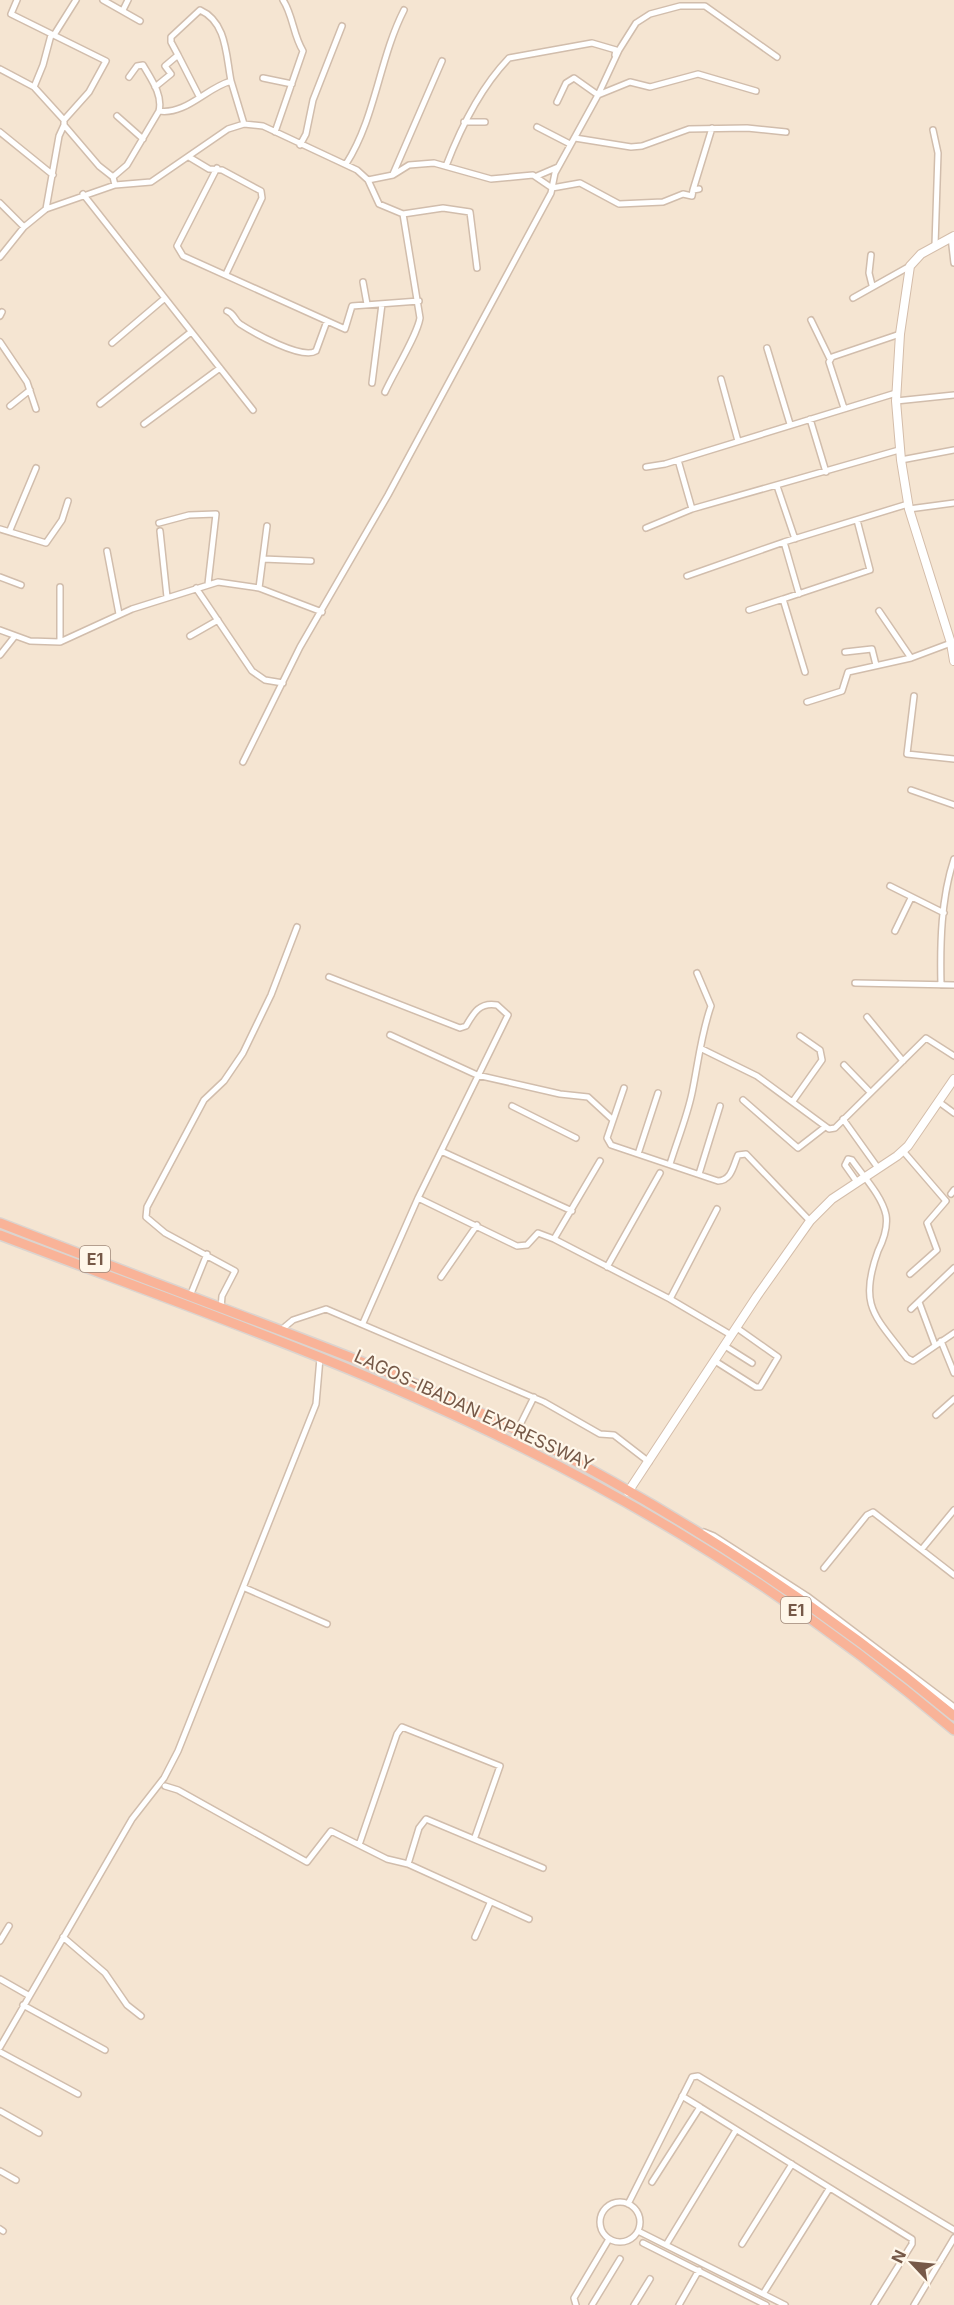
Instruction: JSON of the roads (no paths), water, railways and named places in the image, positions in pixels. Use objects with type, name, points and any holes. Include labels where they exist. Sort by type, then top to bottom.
[{"type":"highway","name":"LAGOS-IBADAN EXPRESSWAY","points":[[0,1223],[349,1357],[518,1431],[629,1491],[711,1540],[815,1609],[954,1716]]},
{"type":"highway","name":"LAGOS-IBADAN EXPRESSWAY","points":[[0,1235],[345,1367],[467,1422],[573,1474],[706,1550],[809,1619],[954,1730]]},
{"type":"street","points":[[17,0],[11,14],[106,61],[89,92],[64,122],[59,136],[46,209]]},
{"type":"street","points":[[34,87],[52,35],[76,0]]},
{"type":"street","points":[[103,0],[140,21]]},
{"type":"street","points":[[123,10],[128,0]]},
{"type":"street","points":[[275,132],[303,51],[292,30],[290,16],[283,0]]},
{"type":"street","points":[[243,762],[282,684],[416,444],[552,188],[559,166],[570,144],[636,23],[650,14],[680,6],[705,6],[777,57]]},
{"type":"street","points":[[199,96],[171,37],[200,10],[219,27],[227,50],[231,81],[244,123]]},
{"type":"street","points":[[346,164],[364,134],[395,29],[404,10]]},
{"type":"street","points":[[300,145],[306,134],[313,100],[329,65],[330,51],[342,26]]},
{"type":"street","points":[[446,166],[464,122],[487,85],[509,58],[599,43],[616,50],[613,63]]},
{"type":"street","points":[[155,87],[170,77],[171,74],[165,66],[178,55]]},
{"type":"street","points":[[393,175],[442,61]]},
{"type":"street","points":[[113,177],[127,165],[161,104],[155,87],[140,64],[129,77]]},
{"type":"street","points":[[0,69],[34,87],[99,166],[113,177],[115,185]]},
{"type":"street","points":[[598,95],[630,82],[650,87],[698,74],[756,91]]},
{"type":"street","points":[[263,78],[292,84]]},
{"type":"street","points":[[556,102],[571,78],[588,86],[598,95]]},
{"type":"street","points":[[159,111],[175,112],[199,96],[231,81]]},
{"type":"street","points":[[117,116],[143,139]]},
{"type":"street","points":[[464,122],[485,122]]},
{"type":"street","points":[[0,257],[24,226],[46,209],[83,194],[115,185],[151,182],[228,129],[244,123],[263,126],[300,145],[346,164],[368,180],[379,204],[403,214],[442,208],[470,212],[477,268]]},
{"type":"street","points":[[537,127],[570,144]]},
{"type":"street","points":[[537,176],[552,188],[580,183],[619,204],[669,201],[683,194],[692,196],[696,190],[712,128]]},
{"type":"street","points":[[575,138],[642,146],[690,129],[747,128],[786,132]]},
{"type":"street","points":[[933,130],[938,153],[935,245]]},
{"type":"street","points":[[0,132],[53,175]]},
{"type":"street","points":[[189,157],[208,170],[217,168],[260,189],[262,195],[226,274]]},
{"type":"street","points":[[368,180],[393,175],[409,165],[434,163],[491,179],[537,176],[559,166]]},
{"type":"street","points":[[217,168],[177,246],[183,256],[345,329],[352,306],[419,301]]},
{"type":"street","points":[[83,194],[253,410]]},
{"type":"street","points":[[0,203],[24,226]]},
{"type":"street","points":[[385,392],[399,361],[418,330],[419,301],[403,214]]},
{"type":"street","points":[[854,298],[872,285],[910,266],[935,245],[952,236],[954,263]]},
{"type":"street","points":[[871,255],[869,273],[872,285]]},
{"type":"street","points":[[910,266],[900,334],[896,397],[900,460],[908,507],[951,643],[954,660]]},
{"type":"street","points":[[363,282],[367,304]]},
{"type":"street","points":[[111,343],[165,298]]},
{"type":"street","points":[[372,383],[382,304]]},
{"type":"street","points":[[227,311],[233,313],[238,323],[275,343],[305,354],[316,351],[327,321]]},
{"type":"street","points":[[811,320],[830,359],[844,408]]},
{"type":"street","points":[[100,404],[192,333]]},
{"type":"street","points":[[830,359],[900,334]]},
{"type":"street","points":[[0,342],[10,354],[30,390],[36,409]]},
{"type":"street","points":[[767,348],[790,424]]},
{"type":"street","points":[[144,424],[219,368]]},
{"type":"street","points":[[721,379],[738,441]]},
{"type":"street","points":[[10,406],[30,390]]},
{"type":"street","points":[[646,467],[678,460],[844,408],[896,397],[954,395]]},
{"type":"street","points":[[810,419],[826,472]]},
{"type":"street","points":[[646,528],[692,509],[899,450]]},
{"type":"street","points":[[900,460],[954,450]]},
{"type":"street","points":[[678,460],[692,509]]},
{"type":"street","points":[[10,530],[36,468]]},
{"type":"street","points":[[777,486],[795,538]]},
{"type":"street","points":[[0,529],[10,530],[40,544],[46,543],[62,520],[68,501]]},
{"type":"street","points":[[687,576],[795,538],[856,520],[908,507],[954,504]]},
{"type":"street","points":[[159,523],[189,515],[216,514],[208,584]]},
{"type":"street","points":[[749,610],[870,570],[856,520]]},
{"type":"street","points":[[259,588],[267,526]]},
{"type":"street","points":[[160,531],[167,597]]},
{"type":"street","points":[[784,542],[799,594]]},
{"type":"street","points":[[107,551],[118,614]]},
{"type":"street","points":[[263,559],[311,561]]},
{"type":"street","points":[[0,577],[21,585]]},
{"type":"street","points":[[0,630],[30,641],[60,642],[118,614],[208,584],[229,582],[259,588],[322,612]]},
{"type":"street","points":[[60,587],[60,642]]},
{"type":"street","points":[[196,588],[252,671],[265,680],[282,684]]},
{"type":"street","points":[[783,599],[805,672]]},
{"type":"street","points":[[879,611],[911,658]]},
{"type":"street","points":[[190,636],[218,620]]},
{"type":"street","points":[[0,655],[15,636]]},
{"type":"street","points":[[807,702],[842,691],[848,672],[911,658],[951,643]]},
{"type":"street","points":[[844,652],[872,649],[876,665]]},
{"type":"street","points":[[914,696],[907,754],[954,759]]},
{"type":"street","points":[[911,790],[954,805]]},
{"type":"street","points":[[941,985],[939,958],[954,859]]},
{"type":"street","points":[[890,886],[944,913]]},
{"type":"street","points":[[895,931],[911,898]]},
{"type":"street","points":[[221,1308],[222,1296],[235,1271],[155,1226],[146,1217],[147,1208],[204,1100],[224,1081],[243,1053],[271,995],[297,927]]},
{"type":"street","points":[[670,1164],[692,1092],[702,1049],[704,1022],[711,1006],[697,974]]},
{"type":"street","points":[[329,978],[460,1028],[466,1026],[476,1010],[482,1006],[491,1004],[504,1009],[508,1015],[418,1198],[363,1323]]},
{"type":"street","points":[[855,983],[954,985]]},
{"type":"street","points":[[867,1017],[903,1060]]},
{"type":"street","points":[[390,1035],[477,1075],[560,1094],[588,1097],[613,1120]]},
{"type":"street","points":[[793,1101],[822,1060],[820,1050],[800,1036]]},
{"type":"street","points":[[702,1049],[757,1076],[825,1127],[835,1128],[926,1038],[954,1056]]},
{"type":"street","points":[[844,1065],[870,1092]]},
{"type":"street","points":[[954,1078],[903,1151],[832,1199],[810,1221],[731,1335],[629,1491],[714,1536],[807,1596],[954,1707]]},
{"type":"street","points":[[624,1088],[608,1143],[699,1174],[725,1180],[730,1175],[738,1155],[746,1154],[810,1221]]},
{"type":"street","points":[[638,1154],[658,1093]]},
{"type":"street","points":[[743,1100],[798,1148],[825,1127]]},
{"type":"street","points":[[939,1102],[954,1113]]},
{"type":"street","points":[[512,1106],[576,1138]]},
{"type":"street","points":[[699,1174],[720,1106]]},
{"type":"street","points":[[843,1119],[878,1168]]},
{"type":"street","points":[[441,1151],[572,1210]]},
{"type":"street","points":[[903,1151],[946,1201],[927,1225],[936,1242],[937,1250],[910,1274]]},
{"type":"street","points":[[554,1239],[600,1161]]},
{"type":"street","points":[[607,1267],[660,1173]]},
{"type":"street","points":[[861,1180],[886,1216],[884,1236],[869,1281],[870,1308],[907,1358],[917,1360],[954,1333]]},
{"type":"street","points":[[418,1198],[523,1247],[538,1233],[554,1239],[670,1299],[731,1335]]},
{"type":"street","points":[[670,1299],[717,1209]]},
{"type":"street","points":[[441,1277],[477,1225]]},
{"type":"street","points":[[190,1296],[207,1254]]},
{"type":"street","points":[[911,1309],[954,1268]]},
{"type":"street","points":[[919,1302],[934,1346]]},
{"type":"street","points":[[281,1330],[293,1320],[326,1309],[534,1397],[600,1434],[614,1435],[649,1462]]},
{"type":"street","points":[[715,1361],[756,1387],[760,1387],[778,1358],[737,1328]]},
{"type":"street","points":[[940,1341],[954,1373]]},
{"type":"street","points":[[725,1346],[752,1363]]},
{"type":"street","points":[[946,1354],[954,1355]]},
{"type":"street","points":[[78,2094],[0,2050],[2,2040],[132,1820],[164,1778],[178,1751],[245,1588],[316,1404],[320,1358]]},
{"type":"street","points":[[518,1431],[534,1397]]},
{"type":"street","points":[[936,1415],[954,1399]]},
{"type":"street","points":[[922,1549],[954,1510]]},
{"type":"street","points":[[824,1568],[867,1515],[873,1512],[954,1575]]},
{"type":"street","points":[[245,1588],[327,1624]]},
{"type":"street","points":[[359,1845],[397,1734],[402,1727],[500,1766],[475,1837]]},
{"type":"street","points":[[165,1786],[178,1790],[307,1862],[331,1831],[387,1859],[408,1864],[529,1919]]},
{"type":"street","points":[[408,1864],[419,1828],[426,1819],[475,1837],[543,1868]]},
{"type":"street","points":[[475,1937],[490,1903]]},
{"type":"street","points":[[0,1941],[9,1926]]},
{"type":"street","points":[[63,1936],[105,1973],[127,2006],[141,2016]]},
{"type":"street","points":[[0,1979],[28,1995]]},
{"type":"street","points":[[23,2005],[105,2050]]},
{"type":"street","points":[[628,2204],[692,2077],[698,2076],[954,2230]]},
{"type":"street","points":[[682,2096],[912,2239],[912,2244],[874,2305]]},
{"type":"street","points":[[652,2182],[700,2108]]},
{"type":"street","points":[[0,2112],[39,2133]]},
{"type":"street","points":[[666,2245],[736,2130]]},
{"type":"street","points":[[742,2244],[792,2164]]},
{"type":"street","points":[[0,2171],[16,2180]]},
{"type":"street","points":[[763,2294],[829,2189]]},
{"type":"street","points":[[615,2202],[628,2204],[638,2212],[638,2231],[634,2236],[622,2242],[609,2239],[601,2229],[601,2216],[604,2210],[615,2202]]},
{"type":"street","points":[[638,2231],[785,2305]]},
{"type":"street","points":[[914,2305],[954,2238]]},
{"type":"street","points":[[576,2305],[574,2298],[609,2239]]},
{"type":"street","points":[[643,2242],[766,2305]]},
{"type":"street","points":[[592,2305],[620,2259]]},
{"type":"street","points":[[679,2305],[703,2264]]},
{"type":"street","points":[[634,2305],[650,2279]]}]
